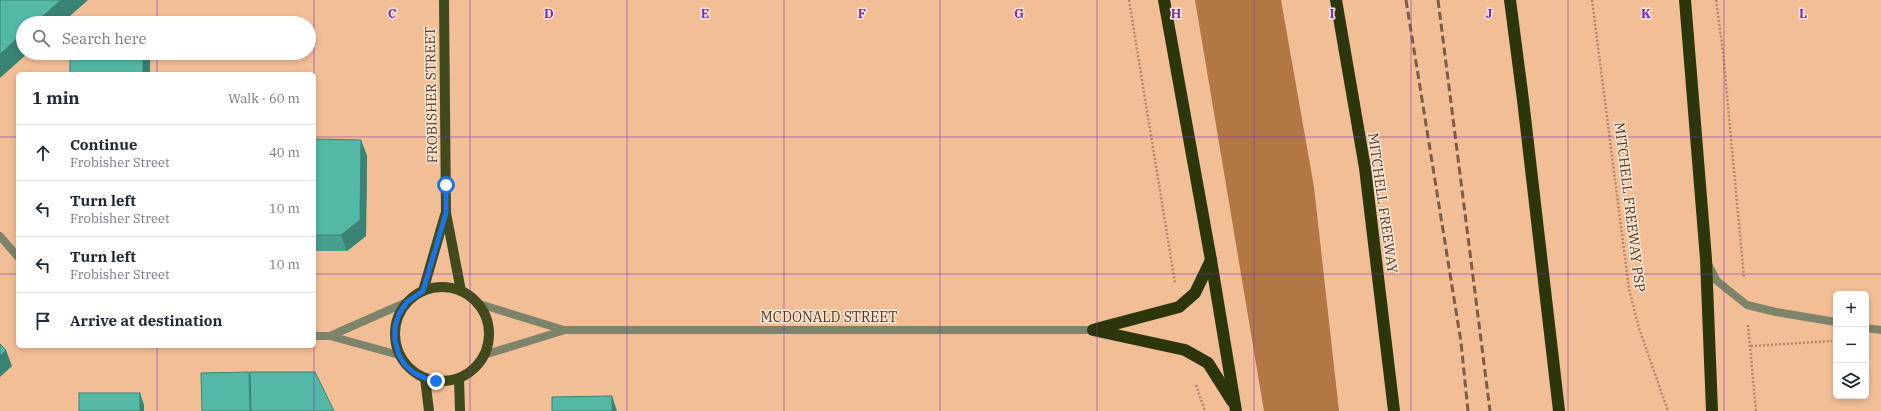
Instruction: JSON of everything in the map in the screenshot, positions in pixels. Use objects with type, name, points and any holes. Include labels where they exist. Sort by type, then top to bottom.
[{"type":"highway","points":[[1164,0],[1211,260],[1236,409]]},
{"type":"highway","name":"MITCHELL FREEWAY","points":[[1336,0],[1365,168],[1394,411]]},
{"type":"highway","points":[[1510,0],[1559,411]]},
{"type":"highway","points":[[1685,0],[1706,259],[1712,411]]},
{"type":"highway","points":[[1093,330],[1179,307],[1195,293],[1211,260]]},
{"type":"highway","points":[[1093,330],[1185,350],[1208,363],[1236,409]]},
{"type":"main road","name":"FROBISHER STREET","points":[[444,0],[446,213],[461,291]]},
{"type":"main road","name":"FROBISHER STREET","points":[[423,291],[446,213]]},
{"type":"main road","points":[[436,288],[449,288],[461,291],[476,303],[484,314],[488,327],[488,341],[484,355],[469,372],[459,378],[448,381],[436,381],[425,378],[414,373],[405,365],[399,355],[395,341],[395,327],[399,314],[407,302],[423,291],[436,288]]},
{"type":"main road","points":[[425,378],[429,411]]},
{"type":"main road","points":[[459,378],[460,411]]},
{"type":"street","points":[[0,236],[16,255]]},
{"type":"street","points":[[1706,259],[1717,281],[1747,305],[1776,312],[1833,322]]},
{"type":"street","points":[[330,336],[407,302]]},
{"type":"street","name":"MCDONALD STREET","points":[[476,303],[565,330],[1093,330]]},
{"type":"street","points":[[1869,328],[1881,330]]},
{"type":"street","name":"MCDONALD STREET","points":[[484,355],[565,330]]},
{"type":"street","points":[[316,336],[330,336],[399,355]]},
{"type":"path","points":[[1129,0],[1179,307]]},
{"type":"path","name":"MITCHELL FREEWAY PSP","points":[[1592,0],[1629,289],[1639,328],[1668,411]]},
{"type":"path","points":[[1716,0],[1723,52],[1756,411]]},
{"type":"path","points":[[1750,346],[1833,341]]},
{"type":"path","points":[[1185,350],[1205,411]]},
{"type":"shaded area","points":[[1195,0],[1281,0],[1314,187],[1339,411],[1264,411]]},
{"type":"building","points":[[0,0],[61,0],[43,16],[16,16],[16,39],[0,54]]},
{"type":"building","points":[[70,60],[143,60],[143,72],[70,72]]},
{"type":"building","points":[[316,139],[361,140],[360,220],[341,235],[316,235]]},
{"type":"building","points":[[0,344],[6,350],[0,356]]},
{"type":"building","points":[[249,372],[250,411],[202,411],[201,373]]},
{"type":"building","points":[[250,372],[315,372],[334,411],[251,411]]},
{"type":"building","points":[[79,393],[140,393],[140,411],[79,411]]},
{"type":"building","points":[[612,396],[612,411],[552,411],[552,397]]},
{"type":"railway","points":[[1406,0],[1461,342],[1468,411]]},
{"type":"railway","points":[[1438,0],[1490,411]]},
{"type":"route","points":[[436,381],[414,373],[405,365],[399,355],[395,341],[395,327],[399,314],[407,302],[415,295],[423,291],[446,213],[446,185]]}]
